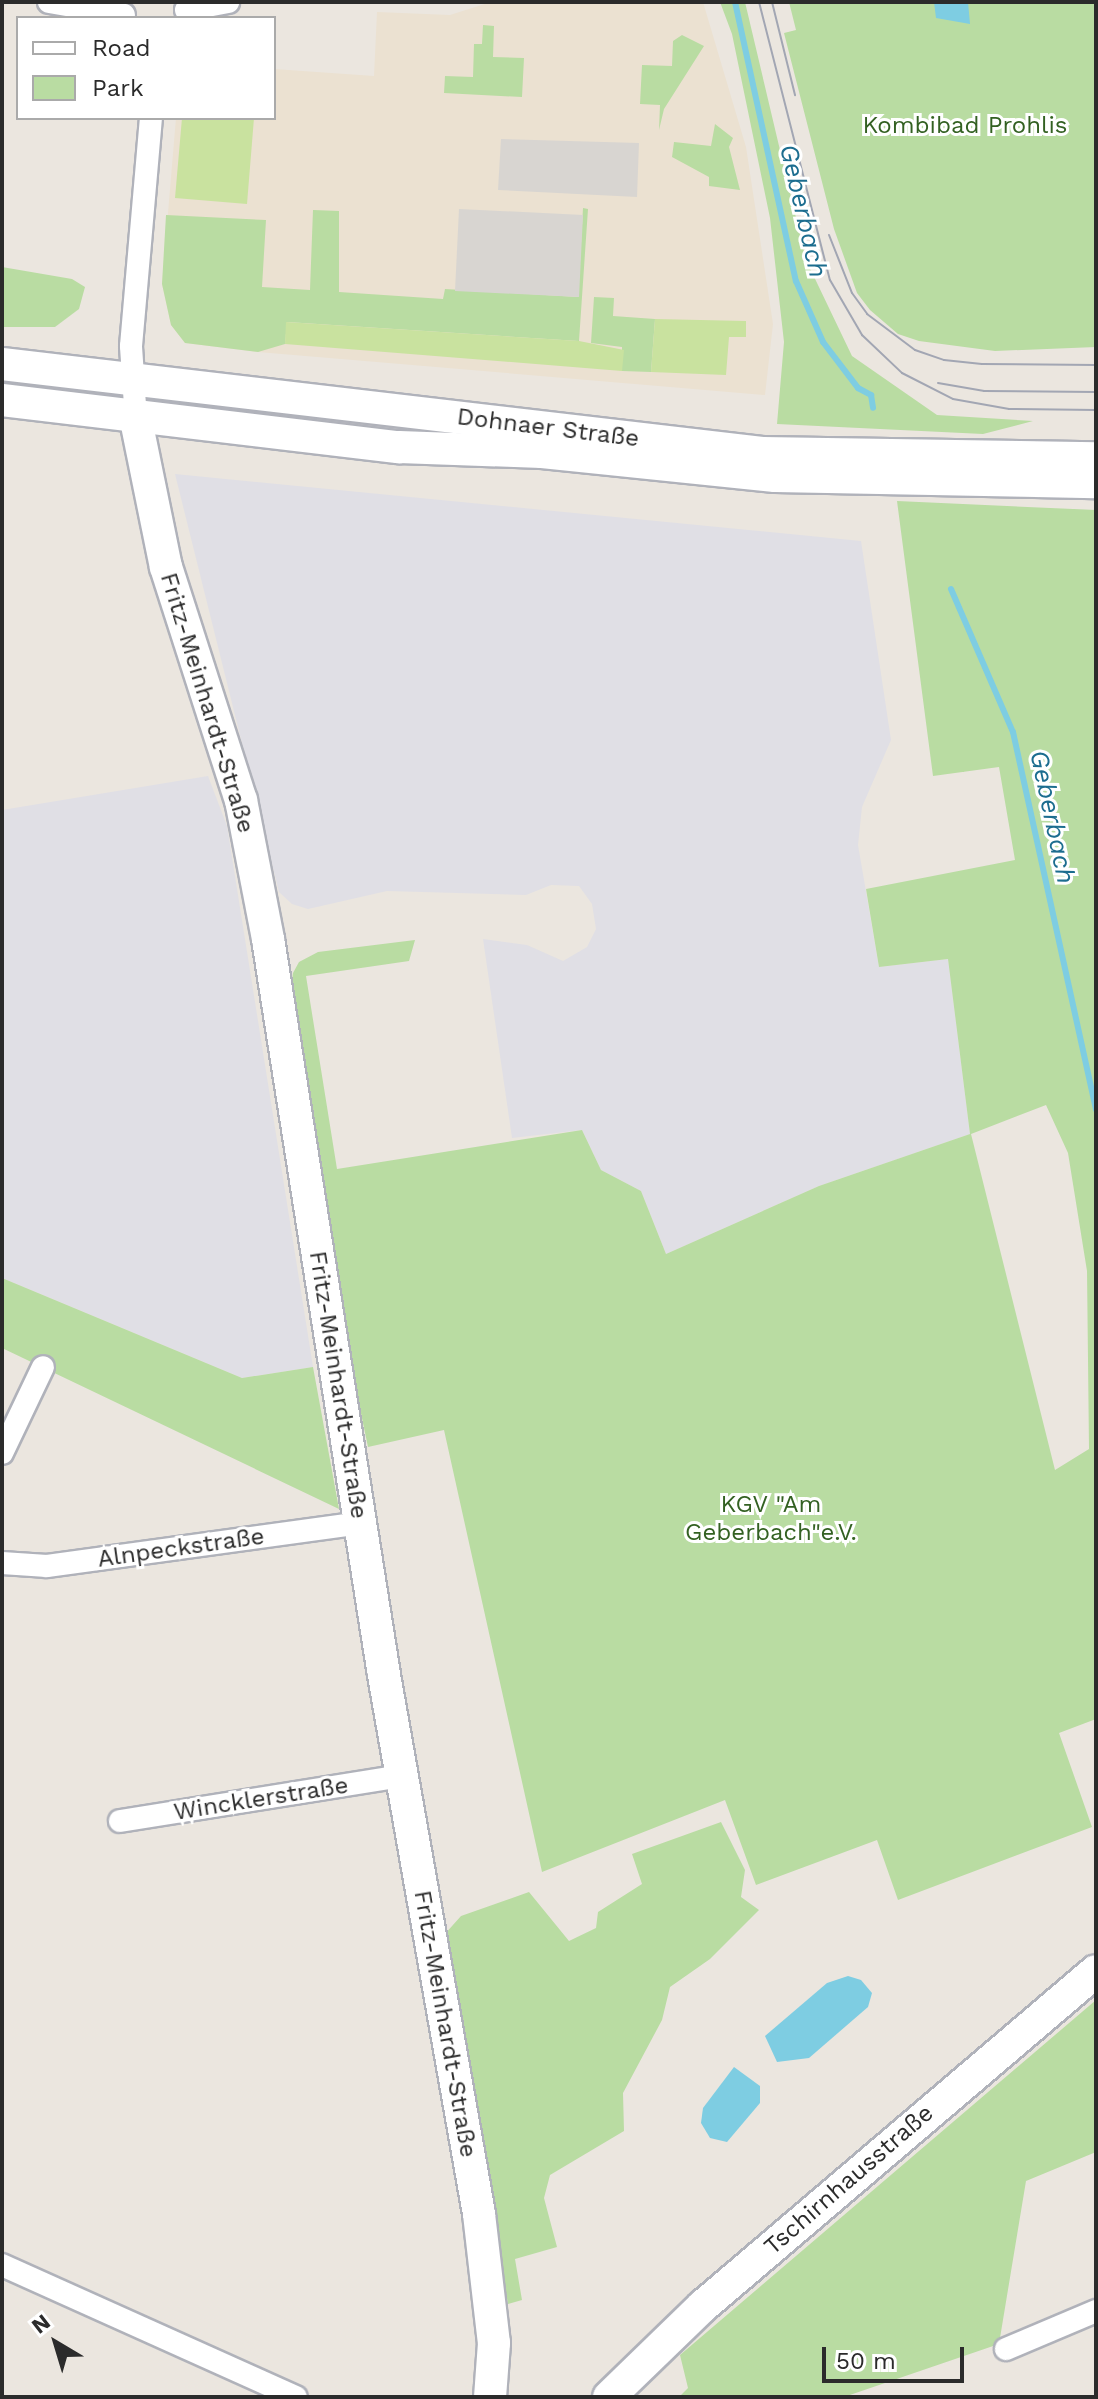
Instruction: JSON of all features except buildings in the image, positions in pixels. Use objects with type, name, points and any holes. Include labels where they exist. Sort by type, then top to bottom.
[{"type":"main road","name":"Dohnaer Straße","points":[[2,364],[132,383],[762,453],[1096,458]]},
{"type":"main road","name":"Dohnaer Straße","points":[[2,400],[136,420],[399,447],[542,452],[775,476],[1096,482]]},
{"type":"main road","name":"Fritz-Meinhardt-Straße","points":[[136,420],[166,567],[241,800],[402,1776],[479,2214],[494,2343],[490,2397]]},
{"type":"main road","name":"Tschirnhausstraße","points":[[609,2397],[715,2296],[1096,1971]]},
{"type":"street","points":[[49,2],[124,12]]},
{"type":"street","points":[[185,10],[228,2]]},
{"type":"street","name":"Fritz-Meinhardt-Straße","points":[[136,420],[132,383],[151,120]]},
{"type":"street","points":[[2,1453],[43,1367]]},
{"type":"street","name":"Alnpeckstraße","points":[[2,1563],[47,1566],[361,1523]]},
{"type":"street","name":"Wincklerstraße","points":[[120,1821],[402,1776]]},
{"type":"street","points":[[2,2265],[296,2397]]},
{"type":"street","points":[[1006,2349],[1096,2311]]},
{"type":"shaded area","points":[[491,2],[703,2],[746,147],[773,324],[765,395],[258,352],[185,343],[171,325],[162,284],[176,120],[276,120],[276,69],[374,76],[377,12],[450,15]]},
{"type":"shaded area","points":[[501,139],[639,143],[637,197],[498,190]]},
{"type":"shaded area","points":[[459,209],[583,215],[579,297],[455,291]]},
{"type":"shaded area","points":[[175,474],[861,541],[891,740],[862,807],[858,845],[879,967],[948,959],[970,1134],[819,1186],[666,1254],[641,1191],[601,1170],[582,1130],[512,1138],[483,939],[527,945],[563,961],[587,947],[596,929],[592,904],[579,886],[551,885],[526,895],[387,891],[308,909],[292,904],[279,892]]},
{"type":"shaded area","points":[[208,776],[227,826],[313,1367],[242,1378],[2,1278],[2,810]]},
{"type":"green space","points":[[720,2],[745,2],[806,260],[852,356],[937,415],[1033,421],[983,434],[777,424],[784,342],[770,218],[732,34]]},
{"type":"green space","name":"Kombibad Prohlis","points":[[789,2],[1096,2],[1096,347],[995,351],[919,341],[898,334],[870,310],[857,293],[834,229],[784,33],[796,30]]},
{"type":"green space","points":[[483,25],[494,26],[493,57],[524,58],[522,97],[444,93],[445,76],[473,77],[474,44],[482,44]]},
{"type":"green space","points":[[682,35],[704,46],[664,109],[659,130],[660,105],[640,104],[642,65],[672,66],[673,41]]},
{"type":"green space","points":[[182,120],[254,120],[247,204],[175,198]]},
{"type":"green space","points":[[715,124],[733,138],[729,147],[740,190],[709,186],[709,177],[672,157],[674,142],[711,146]]},
{"type":"green space","points":[[583,208],[588,209],[579,341],[287,322],[285,344],[258,352],[185,343],[171,325],[162,284],[166,215],[266,220],[262,287],[310,290],[313,210],[339,211],[339,292],[443,299],[445,289],[578,297]]},
{"type":"green space","points":[[2,267],[72,279],[85,287],[79,309],[55,327],[2,327]]},
{"type":"green space","points":[[594,297],[614,298],[613,316],[655,319],[651,372],[622,371],[622,347],[591,343]]},
{"type":"green space","points":[[655,319],[746,321],[746,337],[729,337],[726,375],[651,372]]},
{"type":"green space","points":[[286,322],[579,341],[624,350],[622,371],[285,344]]},
{"type":"green space","name":"KGV \"Am Geberbach\"e.V.","points":[[897,501],[1096,510],[1096,1719],[1059,1733],[1092,1827],[898,1900],[877,1840],[756,1885],[725,1800],[542,1872],[444,1430],[368,1447],[348,1351],[291,987],[293,973],[299,962],[318,952],[415,940],[409,961],[306,976],[337,1169],[582,1130],[601,1170],[641,1191],[666,1254],[819,1186],[970,1134],[948,959],[879,967],[866,889],[1015,860],[999,767],[933,776]],"holes":[[[1046,1105],[1068,1153],[1087,1271],[1089,1449],[1055,1470],[971,1134]]]},
{"type":"green space","points":[[2,1278],[242,1378],[313,1367],[339,1509],[2,1348]]},
{"type":"green space","points":[[721,1822],[745,1870],[741,1897],[759,1910],[710,1959],[670,1987],[662,2020],[623,2093],[624,2131],[550,2175],[544,2198],[557,2247],[515,2259],[522,2300],[508,2304],[444,1935],[461,1916],[529,1892],[569,1941],[596,1928],[598,1912],[642,1884],[632,1854]]},
{"type":"green space","points":[[1096,2000],[1096,2152],[1026,2181],[999,2344],[844,2397],[679,2397],[688,2388],[680,2355]]},
{"type":"water","points":[[934,2],[968,2],[970,24],[936,18]]},
{"type":"water","points":[[848,1976],[861,1980],[872,1993],[868,2007],[809,2058],[777,2062],[765,2036],[827,1983]]},
{"type":"water","points":[[734,2067],[760,2086],[760,2103],[727,2142],[710,2138],[701,2123],[703,2108]]},
{"type":"waterway","name":"Geberbach","points":[[735,2],[796,281],[823,342],[858,388],[871,395],[873,408]]},
{"type":"waterway","name":"Geberbach","points":[[951,589],[1013,732],[1096,1110]]},
{"type":"tram line","points":[[759,2],[830,280],[862,335],[902,373],[953,399],[1009,409],[1096,410]]},
{"type":"tram line","points":[[772,2],[795,95]]},
{"type":"tram line","points":[[829,235],[852,293],[867,314],[915,350],[944,360],[982,364],[1096,365]]},
{"type":"tram line","points":[[938,383],[984,391],[1096,392]]}]
